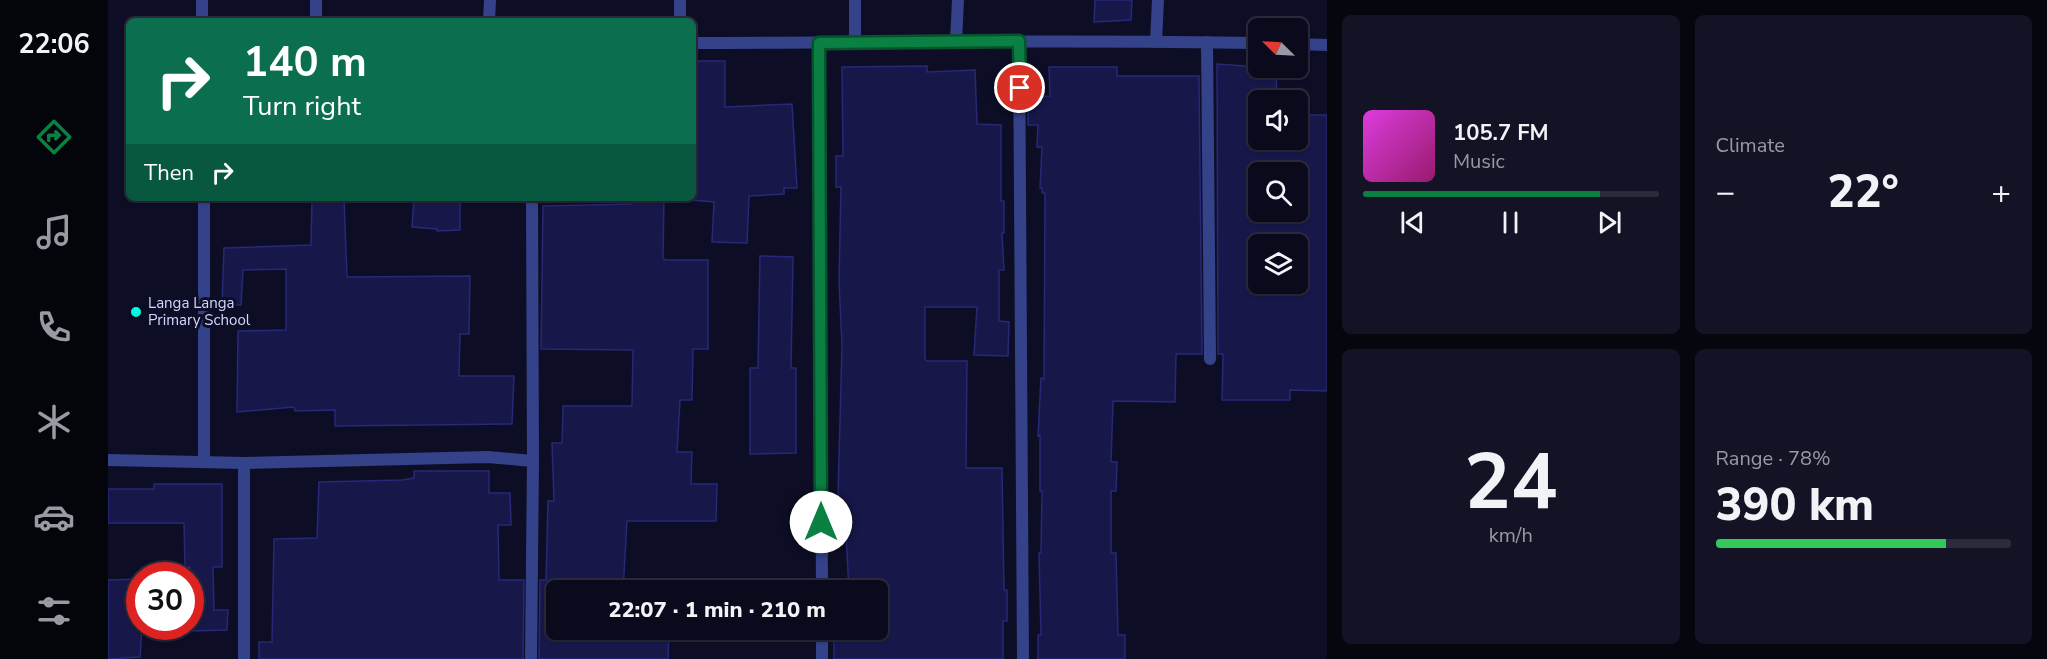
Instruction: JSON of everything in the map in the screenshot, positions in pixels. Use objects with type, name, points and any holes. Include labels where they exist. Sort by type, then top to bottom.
[{"type":"street","points":[[202,0],[202,18]]},
{"type":"street","points":[[316,0],[316,18]]},
{"type":"street","points":[[489,18],[490,0]]},
{"type":"street","points":[[680,0],[680,18]]},
{"type":"street","points":[[855,0],[855,43]]},
{"type":"street","points":[[956,42],[958,0]]},
{"type":"street","points":[[1156,42],[1158,0]]},
{"type":"street","points":[[1019,41],[1023,659]]},
{"type":"street","points":[[696,43],[1019,41],[1248,43]]},
{"type":"street","points":[[1207,42],[1210,359]]},
{"type":"street","points":[[819,43],[822,580]]},
{"type":"street","points":[[1308,44],[1327,45]]},
{"type":"street","points":[[204,201],[204,462]]},
{"type":"street","points":[[531,659],[532,201]]},
{"type":"street","points":[[108,460],[244,463],[488,457],[533,461]]},
{"type":"street","points":[[244,463],[244,659]]},
{"type":"street","points":[[822,640],[822,659]]},
{"type":"building","points":[[1095,0],[1132,0],[1131,20],[1094,22]]},
{"type":"building","points":[[696,61],[725,61],[725,107],[792,104],[797,188],[784,188],[784,194],[749,196],[747,243],[712,242],[714,202],[696,200]]},
{"type":"building","points":[[1217,64],[1248,66],[1248,78],[1277,78],[1276,90],[1248,90],[1248,150],[1308,150],[1308,115],[1327,115],[1327,391],[1290,390],[1290,400],[1222,400],[1223,354],[1218,354]]},
{"type":"building","points":[[927,66],[927,72],[975,70],[977,124],[1001,125],[1004,270],[999,270],[999,321],[1009,322],[1008,356],[974,355],[977,307],[925,307],[925,359],[927,361],[967,361],[966,468],[1002,468],[1004,590],[1007,590],[1007,621],[1003,621],[1003,659],[834,659],[834,640],[888,640],[888,580],[848,580],[846,534],[837,534],[842,345],[839,282],[841,187],[836,187],[836,156],[843,156],[842,67]]},
{"type":"building","points":[[1049,67],[1117,67],[1117,76],[1199,76],[1202,354],[1176,354],[1175,402],[1113,401],[1111,462],[1117,462],[1116,491],[1111,491],[1111,553],[1116,553],[1118,635],[1125,635],[1125,659],[1038,659],[1038,635],[1041,635],[1039,553],[1041,553],[1042,491],[1040,491],[1040,435],[1038,436],[1041,378],[1044,379],[1045,193],[1042,193],[1042,188],[1040,188],[1042,147],[1037,147],[1038,125],[1028,125],[1028,97],[1050,96]]},
{"type":"building","points":[[312,201],[344,201],[347,277],[470,276],[469,334],[460,334],[459,376],[514,376],[512,424],[335,426],[335,410],[295,411],[294,407],[237,412],[238,331],[286,330],[286,269],[243,270],[241,305],[222,305],[224,248],[311,245]]},
{"type":"building","points":[[414,201],[460,201],[460,230],[437,231],[437,229],[412,227]]},
{"type":"building","points":[[664,201],[663,258],[665,260],[708,260],[708,349],[693,349],[692,400],[680,400],[677,452],[692,452],[691,484],[717,484],[716,521],[627,521],[624,580],[546,580],[548,501],[554,501],[552,443],[562,443],[563,406],[632,406],[633,350],[541,349],[543,206]]},
{"type":"building","points":[[760,256],[793,257],[791,368],[796,368],[796,453],[750,454],[750,368],[758,368]]},
{"type":"building","points":[[414,471],[489,471],[489,493],[510,493],[511,525],[498,525],[499,580],[524,580],[523,659],[259,659],[259,642],[272,642],[274,539],[317,538],[319,482],[402,480],[414,478]]},
{"type":"building","points":[[154,484],[222,484],[222,567],[213,567],[214,610],[228,610],[227,630],[204,631],[204,562],[185,562],[184,523],[108,523],[108,489],[154,489]]},
{"type":"building","points":[[126,579],[126,640],[141,640],[140,657],[108,659],[108,580]]},
{"type":"building","points":[[540,580],[546,580],[546,640],[669,640],[668,659],[539,659]]},
{"type":"place","name":"Langa Langa Primary School","points":[[136,312]]},
{"type":"route","points":[[821,522],[819,43],[1019,41],[1020,88]]}]
